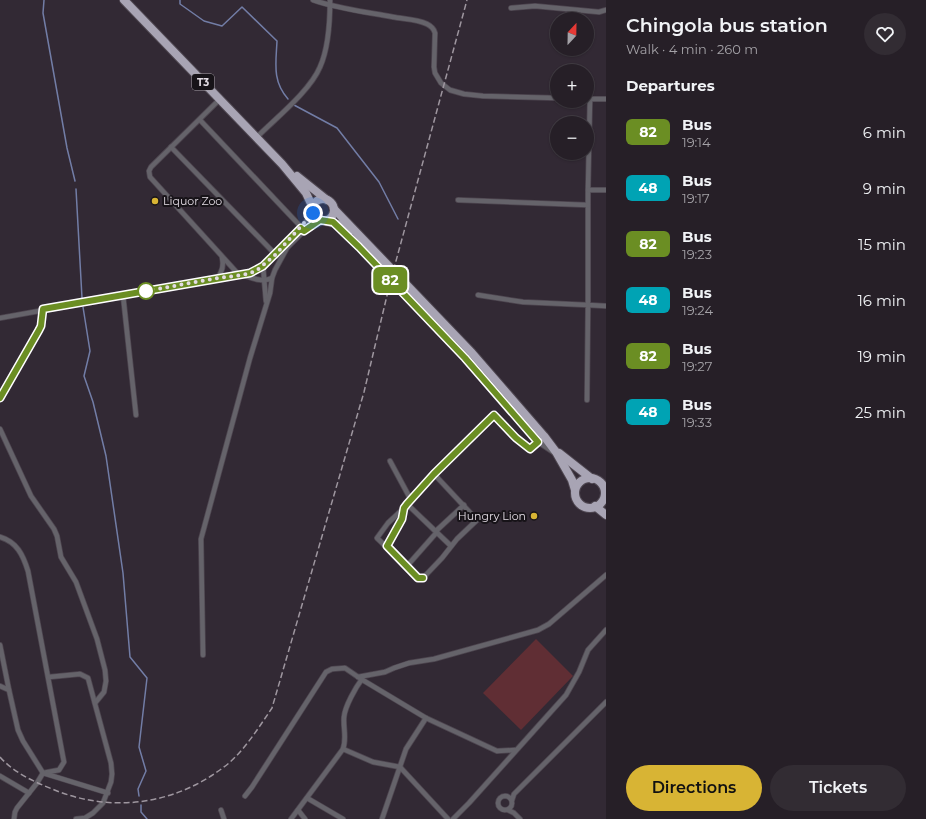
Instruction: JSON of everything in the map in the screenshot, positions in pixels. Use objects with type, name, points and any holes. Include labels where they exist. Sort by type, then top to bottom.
[{"type":"highway","name":"T3","points":[[124,0],[282,164],[306,193],[317,219],[345,226],[361,237]]},
{"type":"highway","name":"T3","points":[[282,164],[332,204],[334,209],[472,353],[550,443],[572,480],[576,499],[582,506],[591,508],[596,506],[606,515]]},
{"type":"highway","points":[[313,210],[317,202],[327,200]]},
{"type":"highway","points":[[326,221],[333,216],[334,209]]},
{"type":"highway","name":"T3","points":[[557,453],[599,482]]},
{"type":"highway","points":[[575,490],[582,481],[599,482],[604,490],[605,497],[601,503],[596,506]]},
{"type":"street","points":[[313,0],[330,6],[421,22],[430,26],[434,29],[435,33],[435,73],[441,82],[450,90],[464,94],[476,95],[550,98]]},
{"type":"street","points":[[257,137],[313,80],[321,66],[328,36],[330,0]]},
{"type":"street","points":[[511,8],[535,6],[598,12],[606,10]]},
{"type":"street","points":[[594,99],[606,99]]},
{"type":"street","points":[[220,100],[151,167],[149,172],[150,178],[222,257],[241,275],[264,280],[272,278]]},
{"type":"street","points":[[587,400],[588,108]]},
{"type":"street","points":[[200,120],[302,229]]},
{"type":"street","points":[[171,147],[280,259]]},
{"type":"street","points":[[588,190],[606,190]]},
{"type":"street","points":[[458,200],[588,206]]},
{"type":"street","points":[[203,655],[200,538],[270,293],[272,278],[280,259],[302,229],[313,210]]},
{"type":"street","points":[[0,318],[43,309],[241,275],[256,271],[302,229],[326,221],[359,247],[465,358],[538,442],[557,453]]},
{"type":"street","points":[[218,278],[222,272],[222,257]]},
{"type":"street","points":[[263,266],[266,303]]},
{"type":"street","points":[[257,279],[265,290]]},
{"type":"street","points":[[123,295],[136,415]]},
{"type":"street","points":[[478,295],[523,302],[606,306]]},
{"type":"street","points":[[0,398],[41,326],[43,309]]},
{"type":"street","points":[[434,474],[477,520],[457,539],[423,578],[418,578],[387,546],[378,539],[378,536],[388,523],[404,508],[434,474],[494,415],[516,438],[530,449],[540,440],[550,443]]},
{"type":"street","points":[[0,429],[31,496],[54,529],[57,536],[60,557],[76,582],[97,639],[105,670],[106,682],[104,692],[95,703]]},
{"type":"street","points":[[390,461],[409,502],[451,546]]},
{"type":"street","points":[[407,566],[436,532],[464,505]]},
{"type":"street","points":[[387,546],[402,519],[404,508]]},
{"type":"street","points":[[0,537],[14,543],[19,549],[24,560],[49,677],[64,762],[59,770],[43,773],[15,812],[14,819]]},
{"type":"street","points":[[361,677],[385,672],[409,663],[434,659],[538,630],[549,624],[606,575]]},
{"type":"street","points":[[453,819],[566,695],[579,672],[588,650],[606,630]]},
{"type":"street","points":[[0,645],[18,730],[23,741],[43,773],[108,792]]},
{"type":"street","points":[[244,796],[252,787],[326,672],[341,667],[361,677],[426,718],[497,751],[515,750]]},
{"type":"street","points":[[49,677],[80,674],[88,678],[111,763],[112,778],[103,802],[86,819],[76,819]]},
{"type":"street","points":[[291,819],[343,749],[346,738],[344,722],[346,711],[361,677]]},
{"type":"street","points":[[0,686],[9,690]]},
{"type":"street","points":[[520,819],[514,813],[502,809],[498,805],[500,798],[514,794],[606,702]]},
{"type":"street","points":[[382,819],[406,750],[426,718]]},
{"type":"street","points":[[343,749],[373,762],[400,767],[448,819]]},
{"type":"street","points":[[0,776],[29,793]]},
{"type":"street","points":[[508,810],[514,794]]},
{"type":"street","points":[[506,796],[512,802],[514,813]]},
{"type":"street","points":[[307,798],[343,819]]},
{"type":"street","points":[[221,810],[224,819]]},
{"type":"street","points":[[298,810],[304,819]]},
{"type":"shaded area","points":[[536,639],[573,676],[521,730],[483,693]]},
{"type":"waterway","points":[[44,0],[43,13],[67,148],[75,181]]},
{"type":"waterway","points":[[180,0],[180,4],[204,21],[222,26],[242,7],[277,41],[277,79],[288,99]]},
{"type":"waterway","points":[[294,105],[337,128],[379,182],[398,219]]},
{"type":"waterway","points":[[76,189],[82,298]]},
{"type":"waterway","points":[[83,307],[90,351],[84,376],[93,402],[106,456],[123,573],[130,657],[147,678],[139,747],[146,771],[138,789],[139,796]]},
{"type":"waterway","points":[[141,805],[141,812],[147,819]]},
{"type":"railway","points":[[0,757],[19,773],[42,785],[80,798],[102,802],[125,803],[147,801],[169,796],[190,787],[210,777],[229,763],[247,744],[272,708],[364,392],[390,283],[467,0]]},
{"type":"bus line","name":"82","points":[[0,398],[41,326],[43,309],[250,273],[263,266],[301,228],[304,231],[320,220],[333,222],[359,247],[465,358],[518,421],[538,442],[530,449],[516,438],[494,415],[434,474],[407,504],[404,508],[402,519],[387,546],[418,578],[423,578]]},
{"type":"place","name":"Liquor Zoo","points":[[155,201]]},
{"type":"place","name":"Hungry Lion","points":[[534,516]]},
{"type":"route","points":[[146,291],[243,275],[256,271],[288,242],[313,213]]}]
